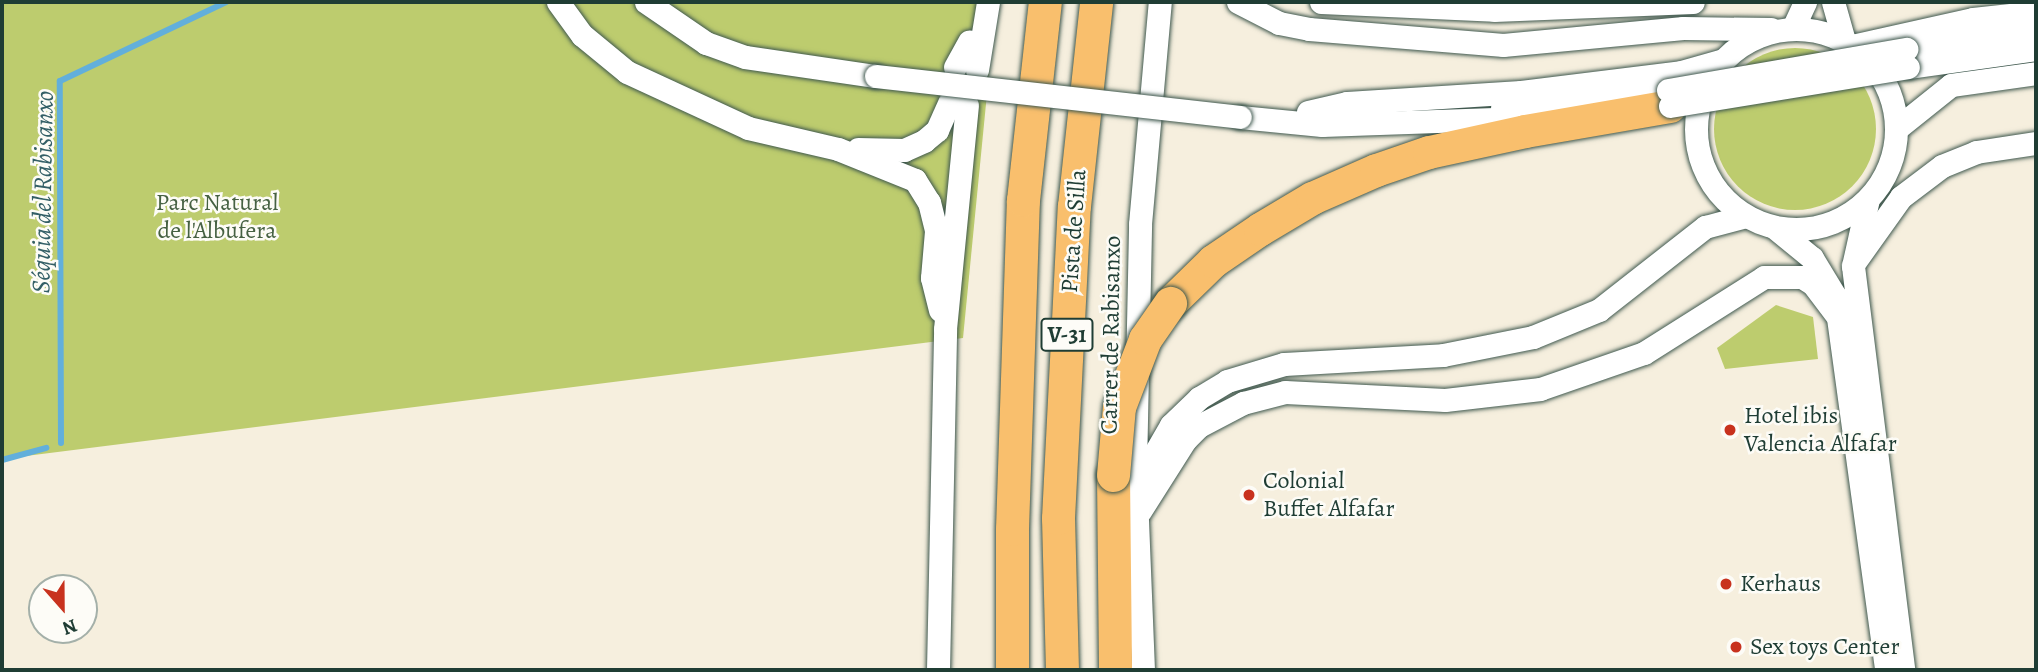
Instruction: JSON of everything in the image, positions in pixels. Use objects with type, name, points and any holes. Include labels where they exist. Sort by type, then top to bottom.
[{"type":"highway","name":"Pista de Silla","points":[[1012,670],[1012,529],[1023,200],[1045,2]]},
{"type":"highway","name":"Pista de Silla","points":[[1062,670],[1058,504],[1073,206],[1096,2]]},
{"type":"highway","points":[[1115,670],[1113,475],[1119,407],[1145,339],[1170,303],[1213,261],[1260,229],[1311,198],[1376,170],[1429,152],[1669,98]]},
{"type":"street","points":[[558,2],[582,35],[627,72],[748,128],[838,149],[894,168],[915,180],[929,202],[936,230],[932,278],[945,330]]},
{"type":"street","points":[[646,2],[694,36],[745,57],[876,76],[1322,125],[1420,124],[1669,98],[1907,58],[2036,30]]},
{"type":"street","points":[[974,2],[966,68],[988,2]]},
{"type":"street","name":"Carrer de Rabisanxo","points":[[1143,670],[1140,511],[1135,468],[1140,224],[1160,2]]},
{"type":"street","points":[[1238,2],[1279,23],[1309,29],[1503,46],[1541,45],[1648,30],[1734,25],[1785,29],[1848,43],[2036,9]]},
{"type":"street","points":[[1321,2],[1494,10],[1648,30]]},
{"type":"street","points":[[1494,10],[1693,2]]},
{"type":"street","points":[[1805,2],[1785,29],[1748,41],[1723,60],[1705,85],[1696,113],[1696,144],[1705,173],[1716,189],[1746,216],[1773,227],[1812,258],[1835,296],[1886,670]]},
{"type":"street","points":[[1833,2],[1848,43],[1876,68],[1891,97],[1896,129],[1893,154],[1869,198],[1853,266],[1903,670]]},
{"type":"street","points":[[1907,58],[2036,49]]},
{"type":"street","points":[[1308,112],[1347,103],[1521,92],[1668,74],[1723,60]]},
{"type":"street","points":[[1896,129],[1951,85],[2036,72]]},
{"type":"street","points":[[1240,117],[1308,112],[1476,110],[1669,98]]},
{"type":"street","points":[[838,149],[904,150],[937,130],[958,104],[945,330],[938,670]]},
{"type":"street","points":[[1853,266],[1900,197],[1942,166],[1976,152],[2036,143]]},
{"type":"street","points":[[1773,227],[1825,225],[1869,198]]},
{"type":"street","points":[[1140,511],[1160,441],[1199,398],[1227,381],[1284,365],[1443,355],[1533,337],[1599,310],[1705,227],[1746,216]]},
{"type":"street","points":[[1140,511],[1185,440],[1199,426],[1243,402],[1285,391],[1446,400],[1540,389],[1644,353],[1764,277],[1802,278],[1813,284],[1836,314]]},
{"type":"green space","name":"Parc Natural de l'Albufera","points":[[2,2],[996,2],[963,338],[2,459]]},
{"type":"green space","points":[[1795,48],[1826,54],[1852,72],[1870,98],[1876,129],[1870,160],[1852,186],[1826,204],[1795,210],[1764,204],[1738,186],[1720,160],[1714,129],[1720,98],[1738,72],[1764,54]]},
{"type":"green space","points":[[1776,305],[1813,317],[1818,359],[1725,369],[1717,348]]},
{"type":"waterway","name":"Séquia del Rabisanxo","points":[[61,443],[60,81],[226,2]]},
{"type":"waterway","name":"Séquia del Rabisanxo","points":[[2,460],[46,448]]},
{"type":"place","name":"Hotel ibis Valencia Alfafar","points":[[1730,430]]},
{"type":"place","name":"Colonial Buffet Alfafar","points":[[1249,495]]},
{"type":"place","name":"Kerhaus","points":[[1726,584]]},
{"type":"place","name":"Sex toys Center","points":[[1736,647]]}]
